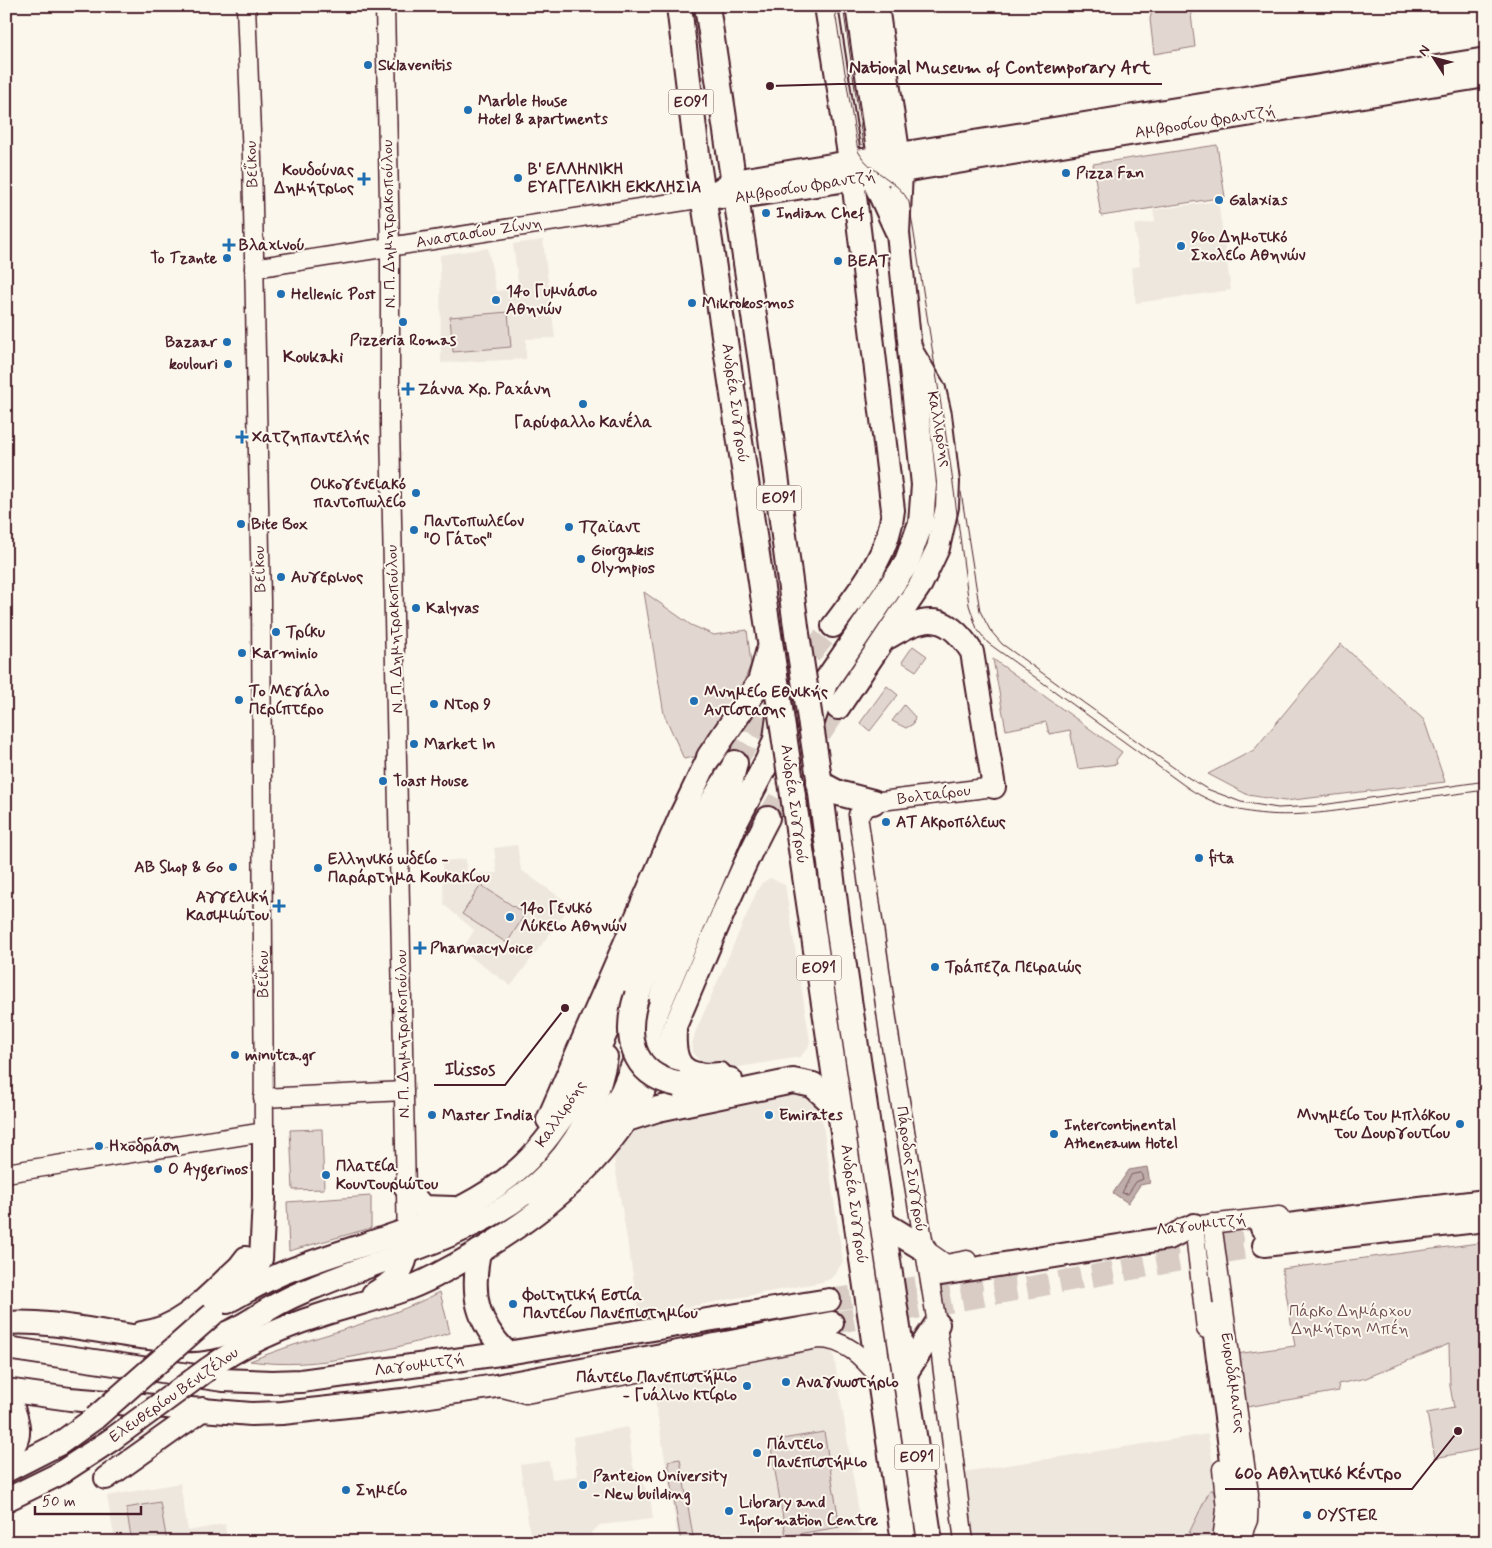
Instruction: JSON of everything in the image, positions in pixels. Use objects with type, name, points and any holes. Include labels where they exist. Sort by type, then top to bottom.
[{"type":"highway","name":"Ανδρέα Συγγρού","points":[[679,6],[704,198],[904,1542]]},
{"type":"highway","name":"ΕΟ91","points":[[707,6],[735,189]]},
{"type":"highway","name":"Ανδρέα Συγγρού","points":[[735,189],[838,926],[930,1542]]},
{"type":"highway","points":[[811,725],[820,696],[834,670],[906,564],[921,523],[924,485],[910,349]]},
{"type":"highway","points":[[709,757],[760,682],[766,665],[770,642]]},
{"type":"highway","points":[[528,1192],[566,1170],[582,1156],[605,1124],[631,1074],[735,823],[776,739],[780,708]]},
{"type":"highway","points":[[735,763],[727,796],[637,995],[630,1029],[636,1054],[650,1072],[663,1080],[677,1084],[699,1084],[777,1073],[795,1074],[817,1081],[831,1094],[842,1128]]},
{"type":"highway","points":[[819,780],[838,793],[873,802]]},
{"type":"highway","points":[[793,882],[792,859],[796,815]]},
{"type":"highway","points":[[627,1119],[650,1111],[793,1081],[813,1085],[834,1104]]},
{"type":"highway","points":[[882,1223],[923,1248]]},
{"type":"highway","points":[[905,1373],[937,1324]]},
{"type":"main road","points":[[826,6],[875,167]]},
{"type":"main road","points":[[833,626],[882,554],[889,537],[893,510],[875,167],[857,6]]},
{"type":"main road","points":[[875,167],[877,6]]},
{"type":"main road","name":"Αμβροσίου Φραντζή","points":[[875,167],[1486,58]]},
{"type":"main road","name":"Αμβροσίου Φραντζή","points":[[704,198],[735,189],[875,167],[1486,76]]},
{"type":"main road","name":"Καλλιρόης","points":[[838,708],[914,597],[931,565],[944,528],[948,507],[948,482],[940,415],[934,389],[910,349],[898,234],[875,167]]},
{"type":"main road","points":[[884,640],[915,623],[927,621],[949,625],[963,638],[972,652],[994,787]]},
{"type":"main road","points":[[539,1147],[550,1115],[696,782],[709,757]]},
{"type":"main road","name":"Καλλιρόης","points":[[227,1302],[286,1272],[407,1241],[456,1208],[496,1186],[523,1165],[539,1147],[579,1093],[702,818],[735,763]]},
{"type":"main road","points":[[351,1307],[423,1282],[519,1227],[572,1183],[606,1147],[627,1119],[650,1081],[731,896],[768,818]]},
{"type":"main road","points":[[675,1025],[674,1053],[685,1069],[698,1075],[731,1072]]},
{"type":"main road","points":[[6,1323],[31,1323],[179,1341],[210,1338],[234,1330],[269,1308],[407,1241],[483,1222],[528,1192],[559,1161],[585,1122],[603,1075],[610,1026]]},
{"type":"main road","points":[[227,1302],[248,1281],[261,1259],[264,1199],[264,1132]]},
{"type":"main road","points":[[405,1186],[423,1207],[456,1208]]},
{"type":"main road","name":"Λαγουμιτζή","points":[[1486,1201],[1263,1236],[1486,1220]]},
{"type":"main road","points":[[942,1274],[1169,1238],[1203,1224]]},
{"type":"main road","points":[[351,1307],[392,1282],[405,1262],[407,1241]]},
{"type":"main road","points":[[479,1251],[475,1287],[477,1308],[493,1338],[507,1354]]},
{"type":"main road","points":[[119,1335],[144,1333],[173,1324],[189,1313],[239,1267],[246,1258]]},
{"type":"main road","name":"Λαγουμιτζή","points":[[6,1348],[224,1380],[272,1382],[325,1378],[507,1354],[829,1300]]},
{"type":"main road","name":"Ελευθερίου Βενιζέλου","points":[[6,1471],[59,1444],[95,1418],[227,1302]]},
{"type":"main road","name":"Ελευθερίου Βενιζέλου","points":[[6,1500],[44,1483],[73,1465],[236,1350],[258,1338],[300,1322],[351,1307]]},
{"type":"main road","points":[[1212,1314],[1238,1506],[1236,1519],[1226,1542]]},
{"type":"main road","name":"Λαγουμιτζή","points":[[6,1392],[251,1414],[282,1413],[403,1400],[496,1386],[832,1323]]},
{"type":"main road","points":[[6,1392],[14,1410],[18,1436],[14,1446],[6,1452]]},
{"type":"main road","points":[[106,1478],[203,1409]]},
{"type":"street","name":"Βεΐκου","points":[[246,6],[254,268],[261,631],[264,1132]]},
{"type":"street","name":"Ν. Π. Δημητρακοπούλου","points":[[385,6],[390,247],[390,434],[407,1241]]},
{"type":"street","name":"Αναστασίου Ζίννη","points":[[254,268],[704,198]]},
{"type":"street","name":"Βολταίρου","points":[[873,802],[994,787]]},
{"type":"street","name":"Πάροδος Συγγρού","points":[[873,802],[858,815],[923,1248],[937,1324],[964,1542]]},
{"type":"street","points":[[263,1098],[404,1091]]},
{"type":"street","points":[[6,1173],[264,1132]]},
{"type":"street","name":"Λαγουμιτζή","points":[[923,1248],[946,1264],[1203,1224],[1486,1193]]},
{"type":"street","name":"Ευρυδάμαντος","points":[[1203,1224],[1225,1496],[1226,1518],[1220,1542]]},
{"type":"street","name":"Ευρυδάμαντος","points":[[1203,1224],[1249,1494],[1248,1520],[1239,1542]]},
{"type":"street","name":"Λαγουμιτζή","points":[[496,1386],[526,1394],[818,1339],[845,1344],[880,1377]]},
{"type":"shaded area","name":"96ο Δημοτικό Σχολείο Αθηνών","points":[[1218,201],[1231,290],[1136,303],[1131,268],[1140,266],[1134,225],[1155,222],[1153,210]]},
{"type":"shaded area","name":"14ο Γυµνάσιο Αθηνών","points":[[543,240],[555,338],[526,339],[526,359],[441,363],[440,255],[488,248],[496,291],[519,288],[513,244]]},
{"type":"shaded area","name":"14ο Γενικό Λύκειο Αθηνών","points":[[517,845],[521,870],[571,905],[511,986],[462,951],[474,930],[444,905],[442,861],[466,859],[467,874],[497,873],[494,848]]},
{"type":"shaded area","points":[[770,878],[785,885],[810,1041],[808,1048],[800,1057],[721,1070],[704,1066],[693,1053],[692,1044],[695,1033],[757,891],[762,883]]},
{"type":"shaded area","points":[[782,1093],[800,1094],[810,1099],[821,1112],[843,1261],[836,1273],[830,1279],[822,1282],[645,1315],[638,1307],[614,1160],[621,1141],[635,1121]]},
{"type":"shaded area","name":"Πάντειο Πανεπιστήμιο","points":[[832,1344],[862,1532],[806,1542],[679,1542],[651,1377]]},
{"type":"shaded area","name":"Panteion University - New building","points":[[628,1427],[633,1467],[650,1496],[653,1519],[600,1525],[591,1533],[593,1542],[531,1542],[520,1465],[549,1461],[552,1479],[577,1476],[573,1437]]},
{"type":"shaded area","points":[[1208,1434],[1220,1501],[1218,1535],[1215,1542],[973,1542],[963,1472]]},
{"type":"shaded area","points":[[180,1483],[188,1531],[225,1524],[227,1542],[115,1542],[107,1496]]},
{"type":"green space","points":[[1153,6],[1190,6],[1195,47],[1154,54],[1150,19]]},
{"type":"green space","points":[[1217,145],[1225,197],[1101,216],[1093,164]]},
{"type":"green space","points":[[508,312],[511,347],[453,352],[450,317]]},
{"type":"green space","points":[[644,592],[691,625],[714,635],[747,630],[751,664],[726,726],[698,756],[684,759],[664,714]]},
{"type":"green space","points":[[1341,644],[1424,720],[1445,782],[1285,801],[1248,795],[1208,774],[1254,750]]},
{"type":"green space","points":[[913,646],[927,656],[916,671],[902,662]]},
{"type":"green space","points":[[993,659],[1122,752],[1116,760],[1117,764],[1078,769],[1070,730],[1049,734],[1046,722],[1006,730]]},
{"type":"green space","points":[[887,686],[898,695],[870,731],[860,723]]},
{"type":"green space","points":[[904,705],[915,717],[913,724],[906,728],[892,721]]},
{"type":"green space","points":[[481,885],[525,914],[507,943],[462,914]]},
{"type":"green space","points":[[322,1129],[324,1189],[293,1190],[290,1130]]},
{"type":"green space","points":[[371,1196],[371,1228],[289,1251],[287,1202]]},
{"type":"green space","name":"Πάρκο Δημάρχου Δημήτρη Μπέη","points":[[1486,1242],[1486,1448],[1435,1458],[1427,1413],[1454,1408],[1450,1386],[1449,1344],[1366,1378],[1338,1384],[1339,1391],[1247,1407],[1236,1354],[1295,1346],[1282,1269]]},
{"type":"green space","points":[[440,1292],[450,1333],[376,1352],[326,1361],[275,1363],[250,1361],[394,1313]]},
{"type":"green space","points":[[824,1432],[840,1527],[786,1536],[770,1441]]},
{"type":"green space","points":[[680,1459],[694,1542],[681,1542],[668,1461]]},
{"type":"green space","points":[[1210,1490],[1213,1490],[1215,1496],[1217,1518],[1214,1531],[1206,1542],[1189,1533]]},
{"type":"green space","points":[[160,1502],[167,1542],[132,1542],[126,1508]]},
{"type":"water","points":[[1147,1167],[1150,1183],[1140,1185],[1128,1203],[1113,1193],[1129,1170]]},
{"type":"tunnel","points":[[735,763],[782,689],[833,626]]},
{"type":"tunnel","points":[[768,818],[801,762],[838,708]]},
{"type":"tunnel","points":[[1155,1248],[1262,1228]]},
{"type":"tunnel","points":[[832,1323],[1264,1245]]},
{"type":"tunnel","points":[[829,1300],[1023,1272]]},
{"type":"tram line","points":[[834,6],[858,151],[869,165],[898,188],[909,202],[951,468],[969,605],[977,629],[988,643],[1188,788],[1210,800],[1232,808],[1255,813],[1301,814],[1486,790]]},
{"type":"tram line","points":[[843,6],[863,145]]},
{"type":"tram line","points":[[961,492],[980,611],[990,630],[1002,644],[1184,775],[1207,789],[1241,802],[1278,808],[1315,806],[1486,781]]},
{"type":"place","name":"Sklavenitis","points":[[368,65]]},
{"type":"place","name":"National Museum of Contemporary Art","points":[[770,86]]},
{"type":"place","name":"Marble House Hotel & apartments","points":[[468,110]]},
{"type":"place","name":"Pizza Fan","points":[[1066,173]]},
{"type":"place","name":"Β' ΕΛΛΗΝΙΚΗ ΕΥΑΓΓΕΛΙΚΗ ΕΚΚΛΗΣΙΑ","points":[[518,178]]},
{"type":"place","name":"Κουδούνας Δημήτριος","points":[[364,179]]},
{"type":"place","name":"Galaxias","points":[[1219,200]]},
{"type":"place","name":"Indian Chef","points":[[766,213]]},
{"type":"place","name":"Βλαχινού","points":[[229,245]]},
{"type":"place","name":"96ο Δημοτικό Σχολείο Αθηνών","points":[[1181,246]]},
{"type":"place","name":"To Tzante","points":[[227,258]]},
{"type":"place","name":"ΒΕΑΤ","points":[[838,261]]},
{"type":"place","name":"Hellenic Post","points":[[281,294]]},
{"type":"place","name":"14ο Γυµνάσιο Αθηνών","points":[[496,300]]},
{"type":"place","name":"Mikrokosmos","points":[[692,303]]},
{"type":"place","name":"Pizzeria Romas","points":[[403,322]]},
{"type":"place","name":"Bazaar","points":[[227,342]]},
{"type":"place","name":"koulouri","points":[[228,364]]},
{"type":"place","name":"Ζάννα Χρ. Ραχάνη","points":[[408,389]]},
{"type":"place","name":"Γαρύφαλλο Κανέλα","points":[[583,404]]},
{"type":"place","name":"Χατζηπαντελής","points":[[242,437]]},
{"type":"place","name":"Οικογενειακό παντοπωλείο","points":[[416,493]]},
{"type":"place","name":"Bite Box","points":[[241,524]]},
{"type":"place","name":"Τζαϊαντ","points":[[569,527]]},
{"type":"place","name":"Παντοπωλείον \"Ο Γάτος\"","points":[[414,530]]},
{"type":"place","name":"Giorgakis Olympios","points":[[581,559]]},
{"type":"place","name":"Αυγερινος","points":[[281,577]]},
{"type":"place","name":"Kalyvas","points":[[416,608]]},
{"type":"place","name":"Τρίκυ","points":[[276,632]]},
{"type":"place","name":"Karminio","points":[[242,653]]},
{"type":"place","name":"Το Μεγάλο Περίπτερο","points":[[239,700]]},
{"type":"place","name":"Μνημείο Εθνικής Αντίστασης","points":[[694,701]]},
{"type":"place","name":"Ντορ 9","points":[[434,704]]},
{"type":"place","name":"Market In","points":[[414,744]]},
{"type":"place","name":"Toast House","points":[[383,781]]},
{"type":"place","name":"ΑΤ Ακροπόλεως","points":[[886,822]]},
{"type":"place","name":"fita","points":[[1199,858]]},
{"type":"place","name":"AB Shop & Go","points":[[233,867]]},
{"type":"place","name":"Ελληνικό ωδείο - Παράρτημα Κουκακίου","points":[[318,868]]},
{"type":"place","name":"Αγγελική Κασιμιώτου","points":[[279,906]]},
{"type":"place","name":"14ο Γενικό Λύκειο Αθηνών","points":[[510,917]]},
{"type":"place","name":"PharmacyVoice","points":[[420,948]]},
{"type":"place","name":"Τράπεζα Πειραιώς","points":[[935,967]]},
{"type":"place","name":"Ilissos","points":[[565,1008]]},
{"type":"place","name":"minutca.gr","points":[[235,1055]]},
{"type":"place","name":"Master India","points":[[432,1115]]},
{"type":"place","name":"Emirates","points":[[769,1115]]},
{"type":"place","name":"Μνημείο του μπλόκου του Δουργουτίου","points":[[1460,1124]]},
{"type":"place","name":"Intercontinental Atheneaum Hotel","points":[[1054,1134]]},
{"type":"place","name":"Ηχοδράση","points":[[99,1146]]},
{"type":"place","name":"O Aygerinos","points":[[158,1169]]},
{"type":"place","name":"Πλατεία Κουντουριώτου","points":[[326,1175]]},
{"type":"place","name":"Φοιτητική Εστία Παντείου Πανεπιστημίου","points":[[513,1304]]},
{"type":"place","name":"Aναγνωστήριο","points":[[786,1382]]},
{"type":"place","name":"Πάντειο Πανεπιστήμιο - Γυάλινο κτίριο","points":[[747,1386]]},
{"type":"place","name":"60ο Αθλητικό Κέντρο","points":[[1458,1431]]},
{"type":"place","name":"Πάντειο Πανεπιστήμιο","points":[[757,1453]]},
{"type":"place","name":"Panteion University - New building","points":[[583,1485]]},
{"type":"place","name":"Σημείο","points":[[346,1490]]},
{"type":"place","name":"Library and Information Centre","points":[[729,1511]]},
{"type":"place","name":"OYSTER","points":[[1307,1515]]},
{"type":"district","name":"Koukaki","points":[[313,357]]}]
